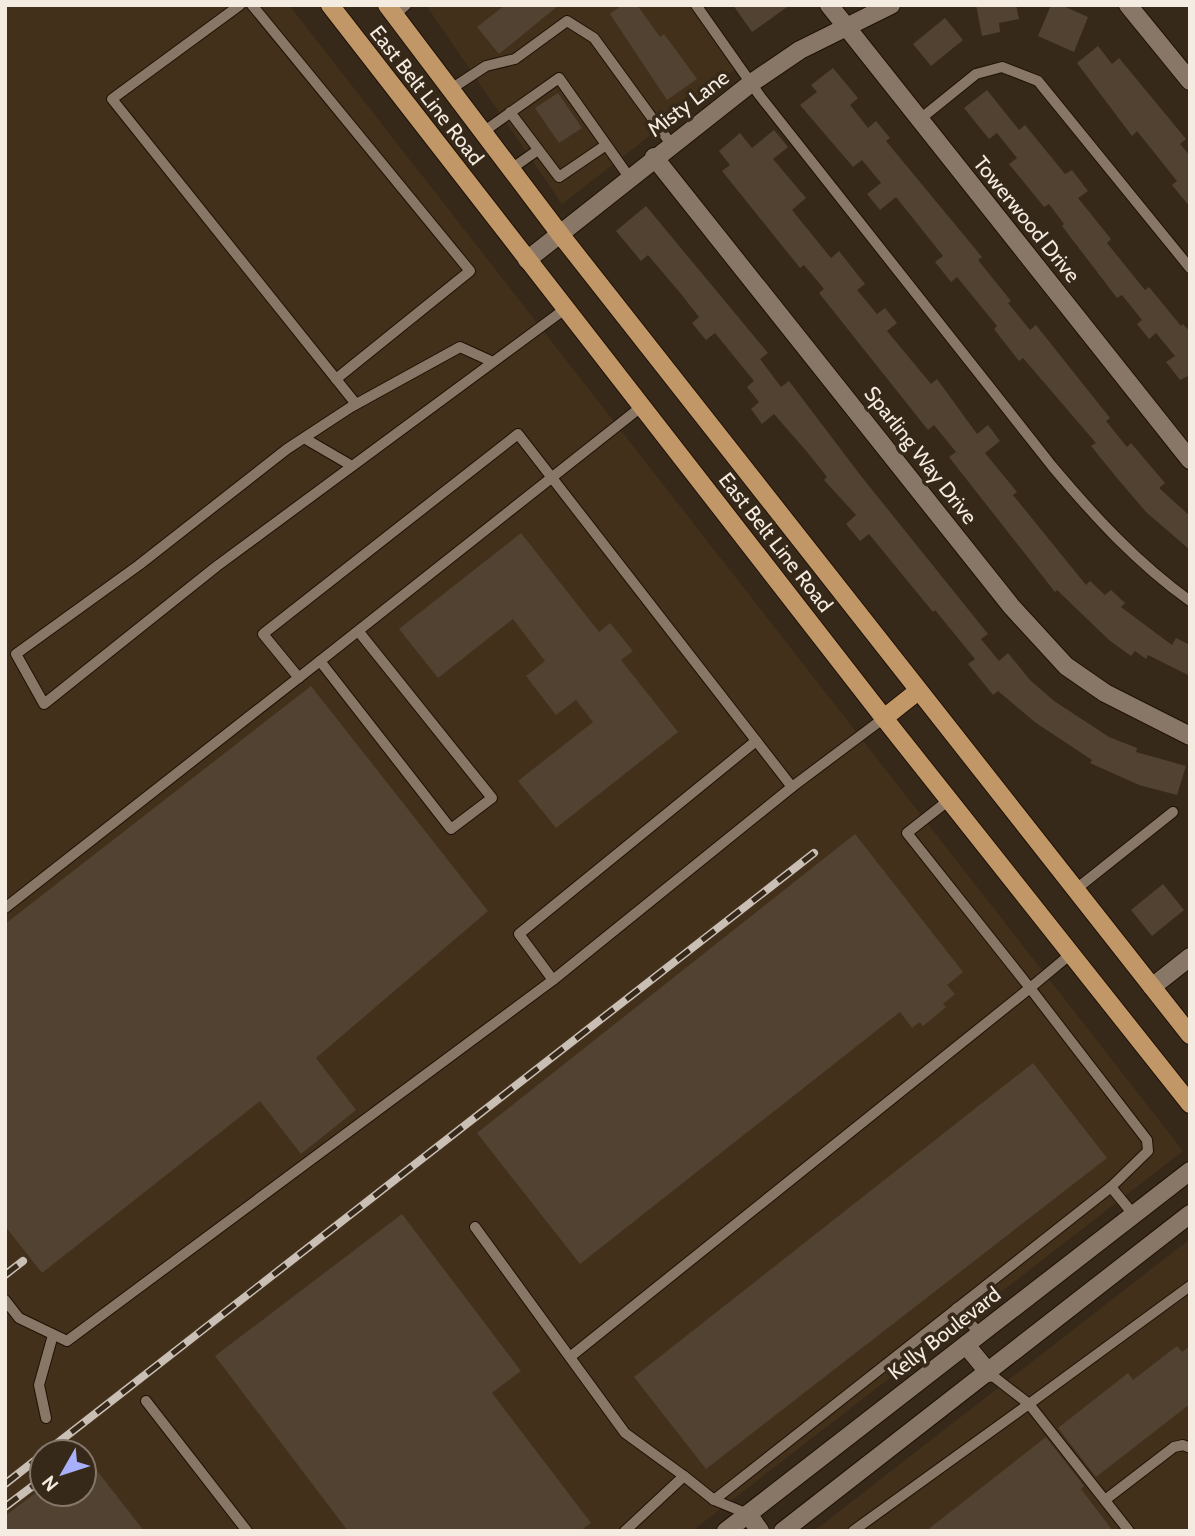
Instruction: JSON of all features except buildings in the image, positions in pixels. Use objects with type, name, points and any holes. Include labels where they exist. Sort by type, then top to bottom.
[{"type":"main road","name":"East Belt Line Road","points":[[330,5],[884,718],[1190,1104]]},
{"type":"main road","name":"East Belt Line Road","points":[[396,8],[451,89],[560,234],[1190,1035]]},
{"type":"main road","points":[[884,718],[918,691]]},
{"type":"street","name":"Towerwood Drive","points":[[829,5],[1190,460]]},
{"type":"street","name":"Misty Lane","points":[[527,260],[654,157],[750,84],[800,50],[891,5]]},
{"type":"street","points":[[1128,5],[1190,81]]},
{"type":"street","name":"Sparling Way Drive","points":[[654,157],[1011,606],[1066,666],[1105,693],[1190,736]]},
{"type":"street","points":[[1152,987],[1190,957]]},
{"type":"street","name":"Kelly Boulevard","points":[[726,1531],[1190,1171]]},
{"type":"street","points":[[783,1531],[1190,1214]]},
{"type":"street","points":[[973,1340],[989,1373]]},
{"type":"street","points":[[748,1514],[760,1531]]},
{"type":"lane","points":[[240,5],[112,99],[356,404]]},
{"type":"lane","points":[[252,5],[470,271],[336,379]]},
{"type":"lane","points":[[696,5],[750,84],[1098,521],[1150,572],[1190,601]]},
{"type":"lane","points":[[451,89],[486,66],[515,59],[567,21],[594,38],[671,144]]},
{"type":"lane","points":[[919,120],[976,74],[1002,67],[1038,81],[1190,268]]},
{"type":"lane","points":[[483,132],[559,78],[629,177]]},
{"type":"lane","points":[[510,112],[559,177],[606,145]]},
{"type":"lane","points":[[511,169],[538,150]]},
{"type":"lane","points":[[493,362],[460,346],[356,404],[303,439],[139,565],[16,654],[44,704],[217,566],[565,310]]},
{"type":"lane","points":[[5,908],[554,479],[641,407]]},
{"type":"lane","points":[[299,678],[263,634],[518,434],[792,787]]},
{"type":"lane","points":[[303,439],[352,466]]},
{"type":"lane","points":[[320,661],[451,829],[492,798],[359,632]]},
{"type":"lane","points":[[5,1300],[19,1318],[67,1341],[553,980],[792,787],[884,718]]},
{"type":"lane","points":[[553,980],[519,934],[756,741]]},
{"type":"lane","points":[[714,1500],[1111,1187],[1148,1151],[1147,1140],[906,833],[949,800]]},
{"type":"lane","points":[[1075,890],[1173,812]]},
{"type":"lane","points":[[570,1357],[1072,953]]},
{"type":"lane","points":[[1111,1187],[1133,1214]]},
{"type":"lane","points":[[475,1227],[625,1433],[714,1500],[748,1514]]},
{"type":"lane","points":[[853,1531],[1190,1286]]},
{"type":"lane","points":[[957,1308],[973,1340]]},
{"type":"lane","points":[[46,1418],[38,1385],[53,1335]]},
{"type":"lane","points":[[989,1373],[1029,1404],[1129,1531]]},
{"type":"lane","points":[[146,1401],[247,1531]]},
{"type":"lane","points":[[1105,1500],[1174,1447],[1183,1445],[1190,1448]]},
{"type":"lane","points":[[625,1531],[684,1476]]},
{"type":"shaded area","points":[[5,5],[289,5],[1183,1151],[692,1531],[5,1531]]},
{"type":"shaded area","points":[[426,5],[690,5],[734,70],[562,204]]},
{"type":"shaded area","points":[[1190,1239],[1190,1531],[814,1531]]},
{"type":"railway","points":[[64,1438],[814,853]]},
{"type":"railway","points":[[5,1275],[23,1261]]},
{"type":"railway","points":[[5,1484],[28,1466]]},
{"type":"railway","points":[[5,1507],[28,1490]]}]
